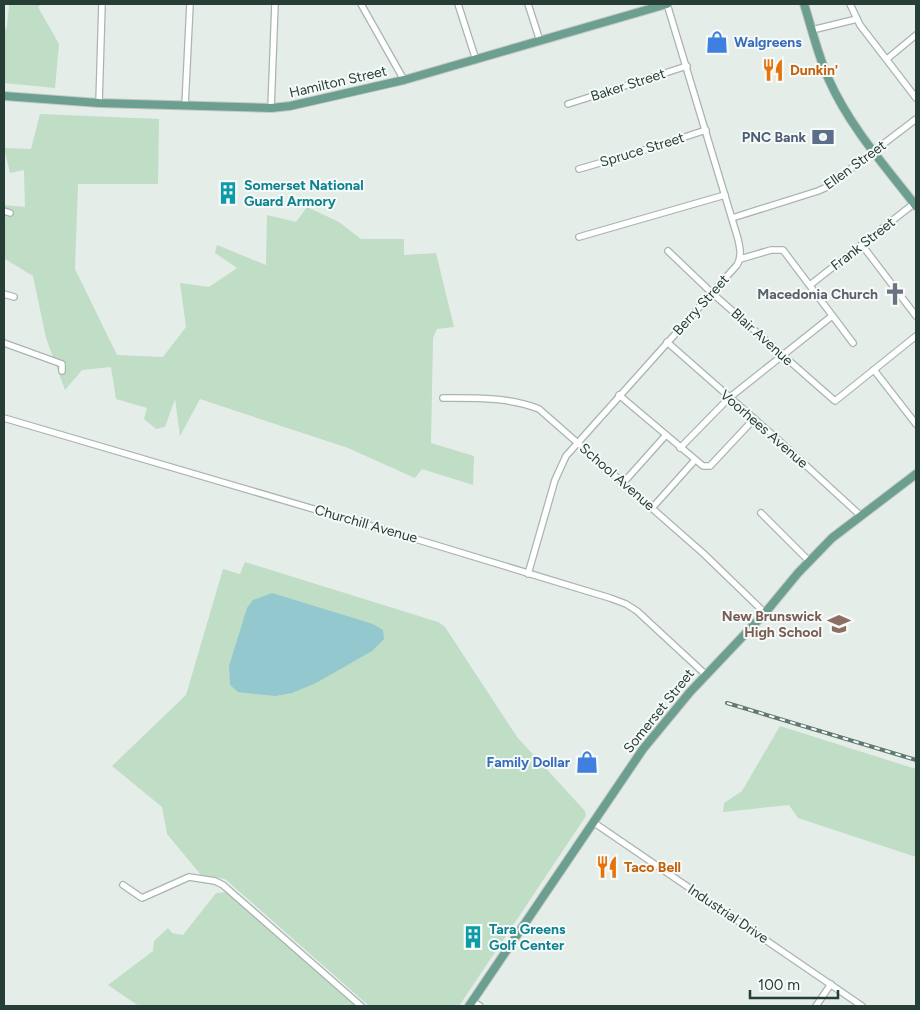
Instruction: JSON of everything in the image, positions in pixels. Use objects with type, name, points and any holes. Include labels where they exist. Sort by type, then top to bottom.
[{"type":"main road","name":"Hamilton Street","points":[[4,96],[99,103],[271,108],[309,103],[404,80],[667,4]]},
{"type":"main road","points":[[804,4],[830,82],[846,113],[874,152],[916,204]]},
{"type":"main road","name":"Somerset Street","points":[[474,1005],[593,822],[643,749],[705,674],[765,613],[808,562],[832,538],[916,474]]},
{"type":"street","points":[[99,103],[102,4]]},
{"type":"street","points":[[185,106],[190,4]]},
{"type":"street","points":[[271,108],[275,4]]},
{"type":"street","points":[[361,4],[404,80]]},
{"type":"street","points":[[458,4],[476,60]]},
{"type":"street","points":[[528,4],[540,41]]},
{"type":"street","points":[[667,4],[732,218],[741,252],[740,259],[771,250],[783,250],[853,343]]},
{"type":"street","points":[[850,4],[857,19],[916,98]]},
{"type":"street","points":[[812,30],[857,19]]},
{"type":"street","points":[[886,59],[916,35]]},
{"type":"street","name":"Baker Street","points":[[568,104],[687,66]]},
{"type":"street","name":"Ellen Street","points":[[732,218],[818,191],[836,181],[916,119]]},
{"type":"street","name":"Spruce Street","points":[[578,169],[706,130]]},
{"type":"street","points":[[578,237],[725,195]]},
{"type":"street","name":"Frank Street","points":[[810,285],[916,204]]},
{"type":"street","points":[[862,245],[916,316]]},
{"type":"street","name":"Blair Avenue","points":[[668,251],[712,293],[835,401],[874,370]]},
{"type":"street","name":"Berry Street","points":[[528,574],[555,480],[566,456],[737,265],[740,259]]},
{"type":"street","points":[[4,294],[14,297]]},
{"type":"street","points":[[680,448],[729,398],[832,316]]},
{"type":"street","points":[[916,336],[874,370],[916,424]]},
{"type":"street","name":"Voorhees Avenue","points":[[667,342],[861,516]]},
{"type":"street","points":[[4,343],[62,364],[62,371]]},
{"type":"street","points":[[619,395],[703,466],[710,466],[754,419]]},
{"type":"street","name":"School Avenue","points":[[443,398],[525,403],[539,409],[653,507],[765,613]]},
{"type":"street","name":"Churchill Avenue","points":[[4,418],[419,540],[626,604],[641,614],[705,674]]},
{"type":"street","points":[[624,482],[666,436]]},
{"type":"street","points":[[653,507],[695,460]]},
{"type":"street","points":[[760,513],[808,562]]},
{"type":"street","name":"Industrial Drive","points":[[593,822],[862,1006]]},
{"type":"street","points":[[123,885],[142,898],[189,877],[215,881],[360,1006]]},
{"type":"street","points":[[816,1006],[831,984]]},
{"type":"green space","points":[[9,4],[41,4],[38,7],[59,44],[55,88],[4,83],[4,31],[7,27]]},
{"type":"green space","points":[[40,114],[159,119],[158,184],[78,184],[75,269],[117,355],[163,357],[186,327],[180,283],[209,287],[237,268],[215,253],[217,245],[266,265],[267,215],[296,222],[307,207],[339,222],[361,239],[404,239],[404,255],[436,253],[454,327],[437,329],[433,338],[431,443],[474,456],[473,485],[422,469],[415,478],[348,448],[200,399],[180,436],[175,399],[165,427],[156,429],[144,419],[147,408],[116,399],[111,367],[82,370],[65,390],[46,338],[33,276],[4,260],[4,205],[25,207],[24,170],[10,173],[4,148],[31,149]]},
{"type":"green space","points":[[245,562],[438,622],[445,627],[517,737],[585,811],[586,816],[459,1006],[369,1006],[225,879],[201,875],[167,834],[162,807],[112,766],[186,695],[223,569],[240,574]]},
{"type":"green space","points":[[780,726],[916,769],[916,857],[798,818],[789,805],[723,812],[724,803],[742,791]]},
{"type":"green space","points":[[228,892],[359,1006],[139,1006],[108,985],[153,951],[154,941],[168,928],[172,933],[183,935],[216,893]]},
{"type":"water","points":[[272,593],[373,624],[383,630],[384,639],[372,651],[316,683],[292,693],[275,696],[238,692],[230,685],[229,666],[247,608],[253,600]]},
{"type":"railway","points":[[727,703],[916,760]]},
{"type":"place","name":"Walgreens","points":[[717,42]]},
{"type":"place","name":"Dunkin'","points":[[773,70]]},
{"type":"place","name":"PNC Bank","points":[[823,137]]},
{"type":"place","name":"Somerset National Guard Armory","points":[[228,193]]},
{"type":"place","name":"Macedonia Church","points":[[895,294]]},
{"type":"place","name":"New Brunswick High School","points":[[839,624]]},
{"type":"place","name":"Family Dollar","points":[[587,762]]},
{"type":"place","name":"Taco Bell","points":[[607,867]]},
{"type":"place","name":"Tara Greens Golf Center","points":[[473,937]]}]
